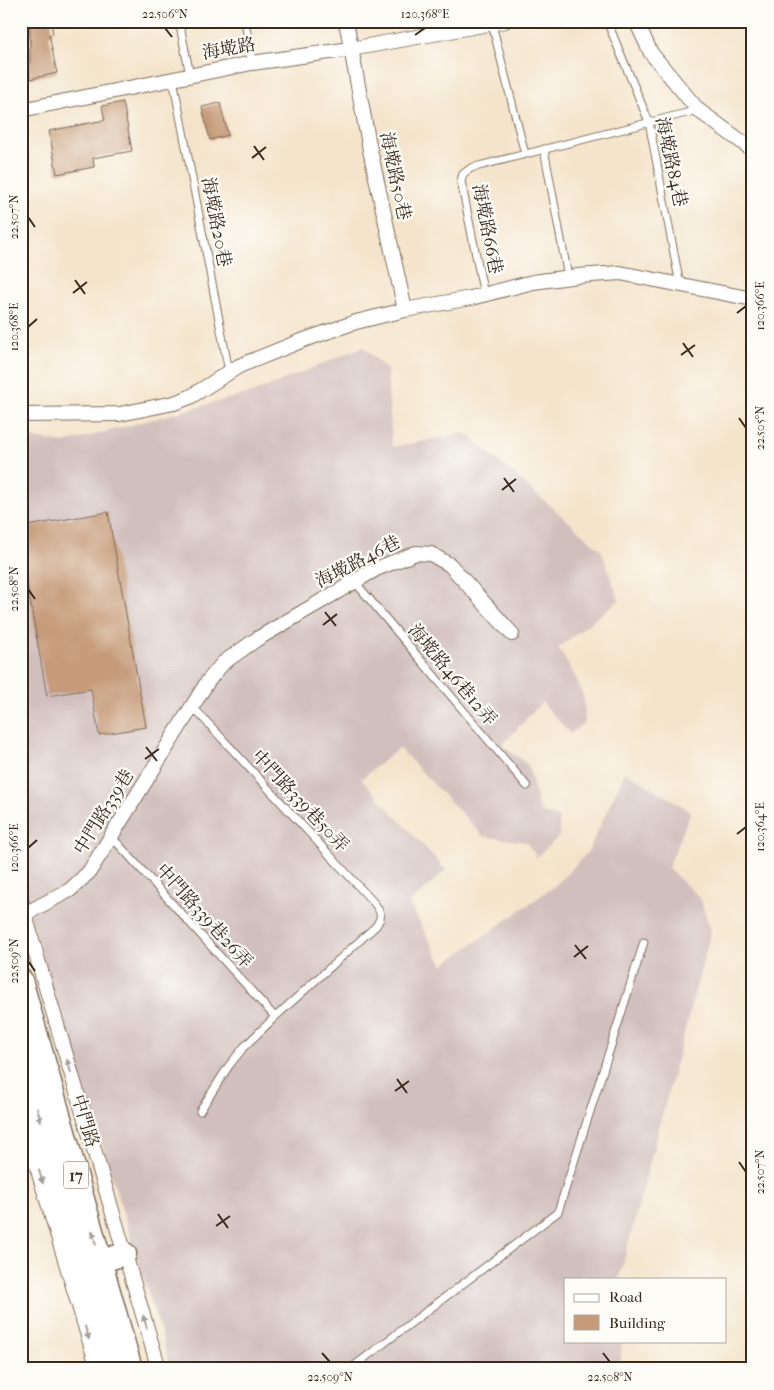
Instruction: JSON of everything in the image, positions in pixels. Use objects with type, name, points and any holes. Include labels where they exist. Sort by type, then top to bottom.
[{"type":"main road","name":"中門路","points":[[21,980],[68,1209],[100,1261],[131,1369]]},
{"type":"main road","name":"中門路","points":[[21,1051],[68,1209],[110,1369]]},
{"type":"main road","points":[[100,1261],[125,1254]]},
{"type":"street","name":"海墘路50巷","points":[[346,21],[370,150],[405,310]]},
{"type":"street","points":[[636,21],[651,53],[698,110],[753,150]]},
{"type":"street","name":"海墘路","points":[[21,110],[252,63],[351,49],[498,23]]},
{"type":"street","points":[[21,415],[120,414],[174,403],[190,397],[239,366],[301,341],[356,322],[405,310],[484,295],[532,282],[620,273],[753,298]]},
{"type":"street","name":"海墘路46巷","points":[[257,639],[376,569],[416,554],[431,554],[450,566],[512,634]]},
{"type":"street","name":"中門路339巷","points":[[23,915],[70,890],[89,872],[208,681],[223,663],[257,639]]},
{"type":"street","name":"中門路","points":[[21,901],[23,915],[159,1369]]},
{"type":"street","name":"中門路","points":[[21,1114],[68,1209],[98,1369]]},
{"type":"street","points":[[68,1209],[104,1183]]},
{"type":"lane","points":[[179,21],[190,75]]},
{"type":"lane","points":[[244,21],[252,63]]},
{"type":"lane","name":"海墘路84巷","points":[[607,21],[649,122],[680,285]]},
{"type":"lane","points":[[498,23],[525,154]]},
{"type":"lane","name":"海墘路20巷","points":[[173,78],[229,372]]},
{"type":"lane","name":"海墘路66巷","points":[[484,295],[461,180],[463,174],[471,168],[698,110]]},
{"type":"lane","points":[[544,149],[568,278]]},
{"type":"lane","name":"海墘路46巷12弄","points":[[355,582],[528,786]]},
{"type":"lane","name":"中門路339巷50弄","points":[[192,706],[375,904],[380,912],[381,920],[376,926],[275,1017]]},
{"type":"lane","name":"中門路339巷26弄","points":[[111,835],[275,1017]]},
{"type":"lane","points":[[350,1369],[558,1212],[644,942]]},
{"type":"lane","points":[[200,1111],[228,1067],[244,1047],[275,1017]]},
{"type":"shaded area","points":[[363,347],[387,369],[392,447],[466,433],[601,550],[619,600],[558,648],[576,678],[584,699],[585,722],[570,734],[542,702],[502,745],[528,765],[540,812],[559,818],[560,835],[537,857],[526,842],[483,836],[399,748],[361,779],[446,870],[409,903],[443,965],[556,885],[588,852],[625,772],[691,811],[668,868],[700,898],[711,931],[619,1278],[564,1278],[564,1342],[622,1342],[620,1369],[170,1369],[162,1336],[22,892],[21,436],[64,443],[254,392]]},
{"type":"building","points":[[30,21],[51,21],[53,34],[49,35],[57,73],[30,79]]},
{"type":"building","points":[[123,102],[132,151],[93,158],[94,167],[57,174],[49,131],[105,120],[102,106]]},
{"type":"building","points":[[220,103],[228,135],[210,140],[202,107]]},
{"type":"building","points":[[108,512],[146,727],[99,735],[91,689],[47,696],[21,550],[21,527]]}]
